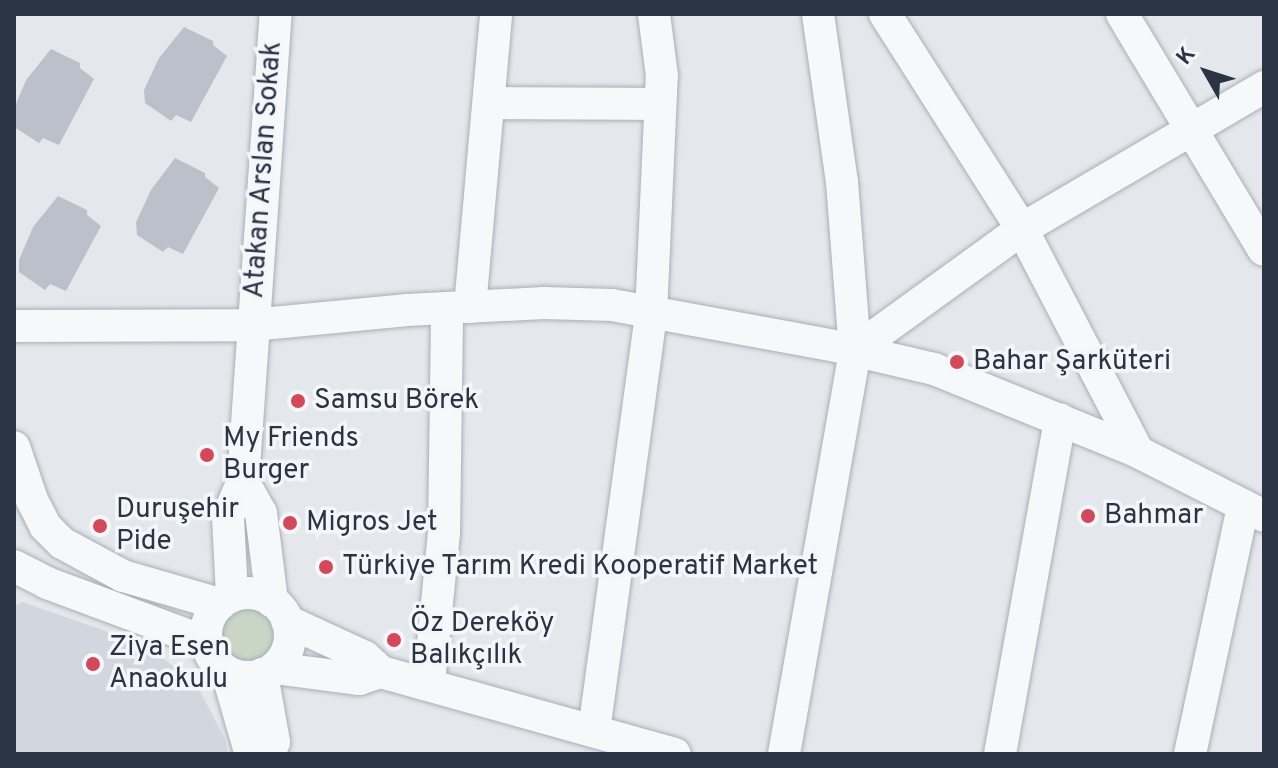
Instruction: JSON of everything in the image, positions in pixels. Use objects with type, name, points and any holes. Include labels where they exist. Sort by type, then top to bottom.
[{"type":"street","name":"Atakan Arslan Sokak","points":[[243,481],[276,14]]},
{"type":"street","points":[[429,683],[444,533],[459,308],[489,103],[496,14]]},
{"type":"street","points":[[594,731],[651,314],[662,76],[654,14]]},
{"type":"street","points":[[784,754],[855,350],[842,182],[818,14]]},
{"type":"street","points":[[885,14],[1022,229],[1138,452]]},
{"type":"street","points":[[1122,14],[1264,250]]},
{"type":"street","points":[[855,350],[1022,229],[1264,87]]},
{"type":"street","points":[[489,103],[660,104]]},
{"type":"street","points":[[14,326],[252,325],[544,303],[612,305],[855,350],[934,369],[1138,452],[1254,511],[1190,754]]},
{"type":"street","points":[[1000,754],[1060,419]]},
{"type":"street","points":[[14,447],[32,500],[45,526],[62,543],[123,576],[226,600],[259,594],[280,611],[365,657],[381,672],[675,754]]},
{"type":"street","points":[[243,481],[228,516],[226,600],[211,615],[206,642],[217,664],[227,672],[250,677],[268,671],[359,679],[381,672]]},
{"type":"street","points":[[243,481],[261,513],[288,647],[268,671],[274,742],[269,754]]},
{"type":"street","points":[[14,566],[47,583],[206,642]]},
{"type":"street","points":[[227,672],[249,748],[254,754]]},
{"type":"shaded area","name":"Ziya Esen Anaokulu","points":[[22,602],[146,645],[196,684],[225,739],[228,754],[14,754],[14,606]]},
{"type":"green space","points":[[246,607],[267,615],[275,636],[267,657],[246,665],[225,657],[217,636],[225,615]]},
{"type":"building","points":[[184,27],[213,41],[213,45],[227,56],[191,122],[176,115],[171,121],[145,103],[144,90],[159,58]]},
{"type":"building","points":[[51,49],[80,63],[80,68],[94,79],[59,145],[43,138],[39,143],[14,127],[14,109],[26,80]]},
{"type":"building","points":[[175,158],[205,173],[205,177],[219,188],[183,254],[168,247],[163,252],[137,235],[136,222],[151,190]]},
{"type":"building","points":[[58,196],[87,210],[87,215],[101,226],[66,291],[50,284],[45,290],[19,272],[19,260],[33,227]]},
{"type":"place","name":"Bahar Şarküteri","points":[[957,362]]},
{"type":"place","name":"Samsu Börek","points":[[298,401]]},
{"type":"place","name":"My Friends Burger","points":[[207,455]]},
{"type":"place","name":"Bahmar","points":[[1088,516]]},
{"type":"place","name":"Migros Jet","points":[[290,523]]},
{"type":"place","name":"Duruşehir Pide","points":[[100,526]]},
{"type":"place","name":"Türkiye Tarım Kredi Kooperatif Market","points":[[326,567]]},
{"type":"place","name":"Öz Dereköy Balıkçılık","points":[[394,640]]},
{"type":"place","name":"Ziya Esen Anaokulu","points":[[93,664]]}]
